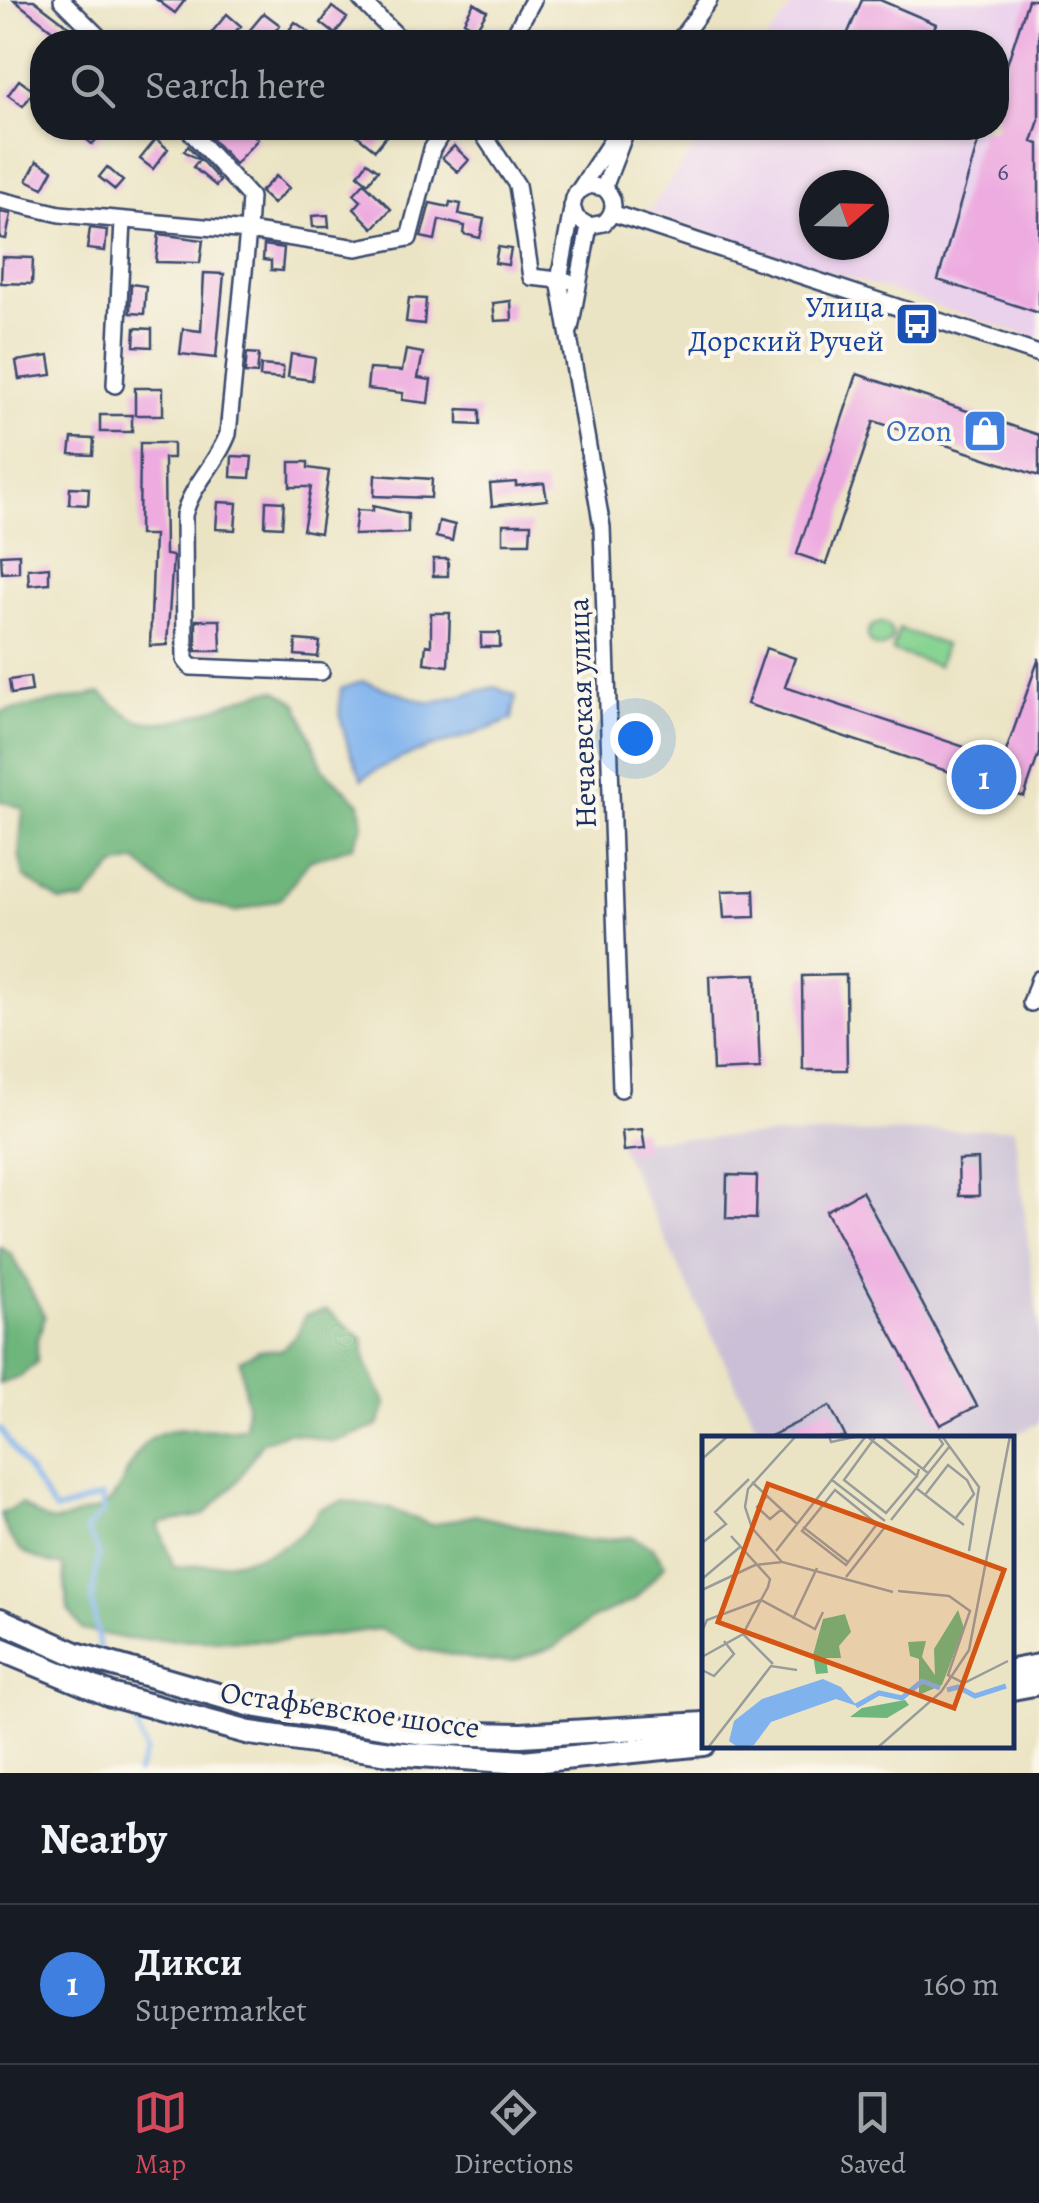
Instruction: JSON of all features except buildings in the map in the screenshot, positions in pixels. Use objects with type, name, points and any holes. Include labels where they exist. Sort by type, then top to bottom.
[{"type":"main road","name":"Остафьевское шоссе","points":[[0,1620],[76,1654],[252,1705],[423,1732],[521,1735],[702,1724]]},
{"type":"main road","name":"Остафьевское шоссе","points":[[0,1650],[112,1696],[250,1733],[439,1758],[524,1762],[702,1744]]},
{"type":"main road","points":[[1014,1671],[1039,1666]]},
{"type":"main road","points":[[1014,1688],[1039,1683]]},
{"type":"street","points":[[62,0],[92,30]]},
{"type":"street","points":[[361,0],[390,30]]},
{"type":"street","points":[[517,30],[533,0]]},
{"type":"street","points":[[687,30],[709,0]]},
{"type":"street","points":[[199,140],[250,197],[252,215],[228,434],[221,452],[189,496],[184,515],[185,660],[191,667],[321,672]]},
{"type":"street","points":[[0,200],[60,214],[248,231],[357,248],[409,238],[438,140]]},
{"type":"street","points":[[487,140],[516,185],[531,277],[563,280]]},
{"type":"street","points":[[574,200],[589,185],[604,188],[613,200],[612,213],[604,223],[589,226],[576,218],[574,200],[615,140]]},
{"type":"street","points":[[604,188],[619,140]]},
{"type":"street","name":"Нечаевская улица","points":[[574,200],[563,280],[568,338],[602,528],[621,1088]]},
{"type":"street","points":[[612,213],[1039,354]]},
{"type":"street","points":[[115,384],[124,222]]},
{"type":"street","name":"Нечаевская улица","points":[[568,338],[589,226]]},
{"type":"street","points":[[1031,1004],[1039,979]]},
{"type":"shaded area","points":[[797,0],[1039,0],[1039,339],[648,213],[699,140],[1009,140],[1009,30],[774,30]]},
{"type":"shaded area","points":[[1014,1128],[1039,1329],[1039,1423],[1013,1436],[761,1436],[617,1140]]},
{"type":"green space","points":[[880,623],[889,626],[889,644],[880,647],[871,644],[868,635],[871,626]]},
{"type":"green space","points":[[899,629],[945,645],[938,666],[892,651]]},
{"type":"green space","points":[[276,690],[297,703],[324,770],[360,803],[363,825],[353,846],[309,861],[281,899],[236,912],[170,892],[137,861],[115,866],[84,901],[61,902],[24,877],[19,854],[23,808],[0,801],[0,712],[100,693],[139,720],[172,721]]},
{"type":"green space","points":[[0,1247],[11,1254],[45,1317],[37,1339],[37,1362],[20,1377],[0,1384]]},
{"type":"green space","points":[[327,1310],[363,1339],[366,1364],[386,1404],[378,1426],[333,1442],[289,1432],[262,1442],[236,1483],[204,1515],[158,1524],[174,1567],[236,1561],[276,1549],[293,1540],[319,1509],[343,1501],[388,1508],[431,1525],[475,1515],[586,1541],[632,1537],[652,1547],[665,1565],[634,1600],[592,1619],[555,1647],[512,1661],[489,1662],[420,1649],[379,1629],[282,1641],[127,1639],[82,1630],[68,1609],[63,1566],[22,1551],[10,1536],[1,1514],[21,1504],[45,1520],[57,1521],[100,1509],[118,1490],[138,1451],[153,1437],[174,1430],[245,1427],[247,1405],[240,1360],[259,1350],[281,1350],[297,1334],[305,1315]]},
{"type":"water","points":[[362,681],[429,703],[495,687],[516,696],[512,719],[416,752],[362,779],[345,735],[340,701],[341,689]]},
{"type":"waterway","points":[[0,1429],[55,1511],[102,1497],[103,1513],[86,1529],[99,1552],[92,1601],[101,1656]]},
{"type":"waterway","points":[[130,1706],[146,1752],[137,1773]]},
{"type":"place","name":"Улица Дорский Ручей","points":[[917,324]]},
{"type":"place","name":"Ozon","points":[[985,431]]},
{"type":"place","name":"Дикси","points":[[984,777]]}]
